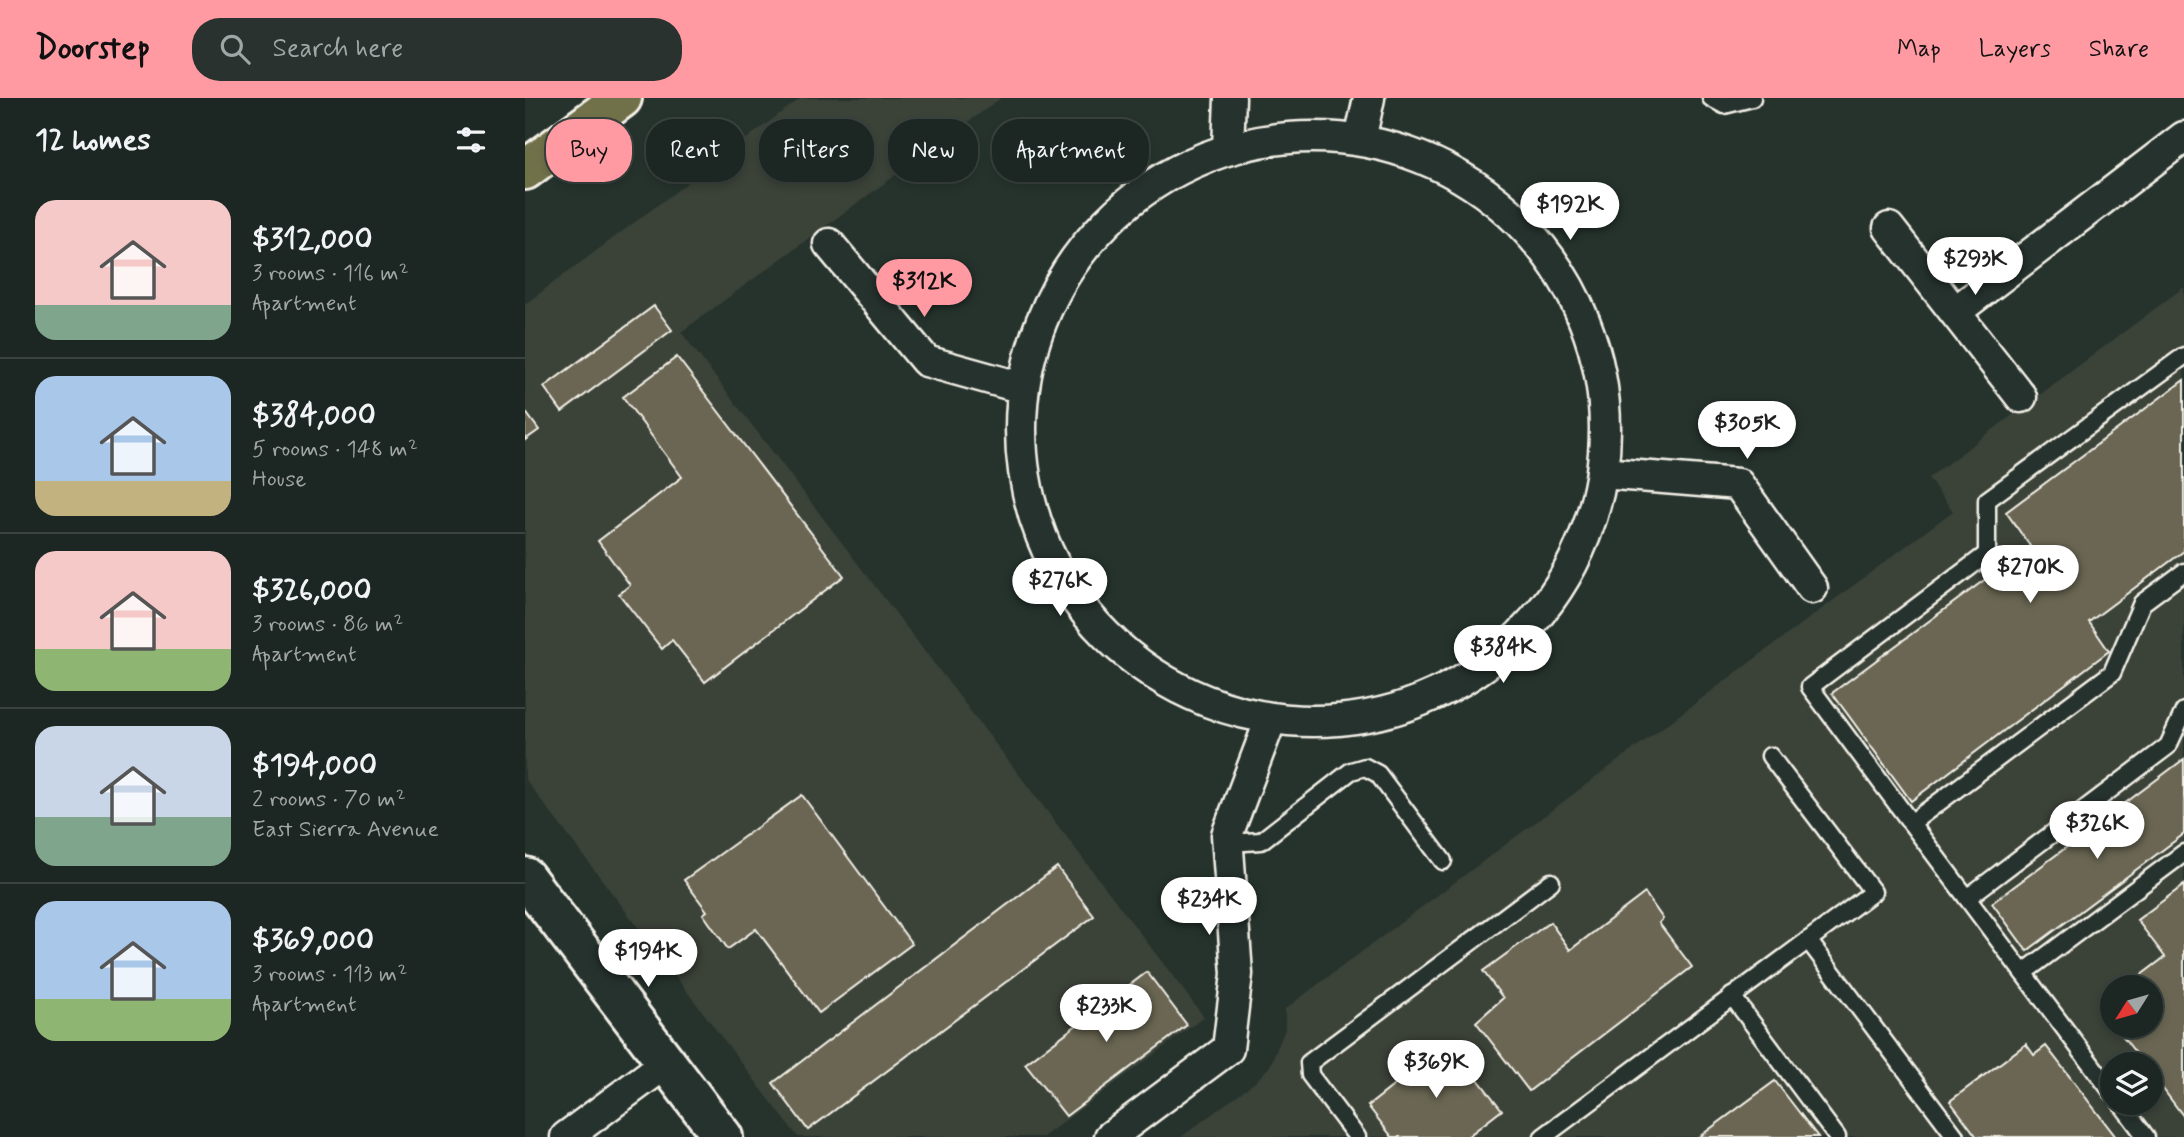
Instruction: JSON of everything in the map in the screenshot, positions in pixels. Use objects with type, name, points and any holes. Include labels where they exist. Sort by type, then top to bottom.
[{"type":"highway","points":[[525,170],[622,98]]},
{"type":"main road","points":[[525,877],[723,1137]]},
{"type":"street","points":[[1228,148],[1230,98]]},
{"type":"street","points":[[1360,140],[1369,98]]},
{"type":"street","points":[[1955,312],[2184,136]]},
{"type":"street","points":[[1294,137],[1360,140],[1415,155],[1466,180],[1512,214],[1550,257],[1578,306],[1597,360],[1605,416],[1602,473],[1589,529],[1564,580],[1530,626],[1488,665],[1439,694],[1385,713],[1329,722],[1271,719],[1208,702],[1150,672],[1100,629],[1061,577],[1034,517],[1021,453],[1023,388],[1039,323],[1070,264],[1113,214],[1167,174],[1228,148],[1294,137]]},
{"type":"street","points":[[1889,228],[2021,397]]},
{"type":"street","points":[[829,244],[926,361],[1023,388]]},
{"type":"street","points":[[1602,473],[1738,484],[1812,589]]},
{"type":"street","points":[[1110,1137],[1228,1049],[1237,974],[1227,835],[1271,719]]},
{"type":"street","points":[[566,1137],[666,1063]]},
{"type":"lane","points":[[1711,98],[1724,105],[1752,98]]},
{"type":"lane","points":[[2100,1076],[1810,687],[1987,554],[1987,500],[2184,356]]},
{"type":"lane","points":[[1911,824],[2112,673],[2142,603],[2184,572]]},
{"type":"lane","points":[[1967,898],[2168,746],[2184,711]]},
{"type":"lane","points":[[1543,1137],[1873,892],[1770,756]]},
{"type":"lane","points":[[1228,844],[1261,841],[1351,771],[1365,766],[1378,775],[1443,861]]},
{"type":"lane","points":[[2023,973],[2184,853]]},
{"type":"lane","points":[[1357,1137],[1310,1074],[1309,1063],[1551,882]]},
{"type":"lane","points":[[1808,940],[1956,1137]]},
{"type":"lane","points":[[1732,996],[1837,1137]]},
{"type":"lane","points":[[2130,1115],[2146,1137]]},
{"type":"shaded area","points":[[801,98],[1001,98],[972,119],[888,119],[888,181],[681,332],[1204,1017],[1043,1137],[798,1137],[525,779],[525,304],[688,182],[745,182],[745,140],[759,129],[759,182],[874,182],[874,119],[773,119]]},
{"type":"shaded area","points":[[2184,287],[2184,1137],[1181,1137],[1255,1082],[1270,1066],[1285,1029],[1285,1009],[1953,511],[1928,478]]},
{"type":"building","points":[[654,306],[672,330],[562,412],[544,387]]},
{"type":"building","points":[[677,357],[844,576],[705,682],[672,640],[662,649],[619,594],[630,585],[598,541],[682,477],[623,397]]},
{"type":"building","points":[[2184,380],[2184,551],[2089,622],[2109,651],[1911,801],[1832,693],[2030,546],[2006,512]]},
{"type":"building","points":[[525,411],[539,430],[525,440]]},
{"type":"building","points":[[2184,759],[2184,834],[2027,951],[1992,903]]},
{"type":"building","points":[[802,795],[912,944],[819,1013],[756,929],[728,949],[703,914],[707,911],[684,880]]},
{"type":"building","points":[[1057,867],[1094,916],[808,1130],[773,1083]]},
{"type":"building","points":[[2184,885],[2184,1117],[2163,1089],[2163,1052],[2135,1052],[2124,1038],[2163,1038],[2163,975],[2141,975],[2165,957],[2137,920]]},
{"type":"building","points":[[1645,893],[1663,919],[1659,923],[1692,967],[1529,1091],[1476,1022],[1503,998],[1483,971],[1550,922],[1570,950]]},
{"type":"building","points":[[1147,972],[1187,1025],[1066,1116],[1025,1064]]},
{"type":"building","points":[[1449,1042],[1502,1110],[1467,1137],[1392,1137],[1368,1106]]},
{"type":"building","points":[[2026,1044],[2034,1055],[2046,1046],[2116,1137],[1977,1137],[1950,1101]]},
{"type":"building","points":[[1775,1081],[1818,1137],[1699,1137]]}]
